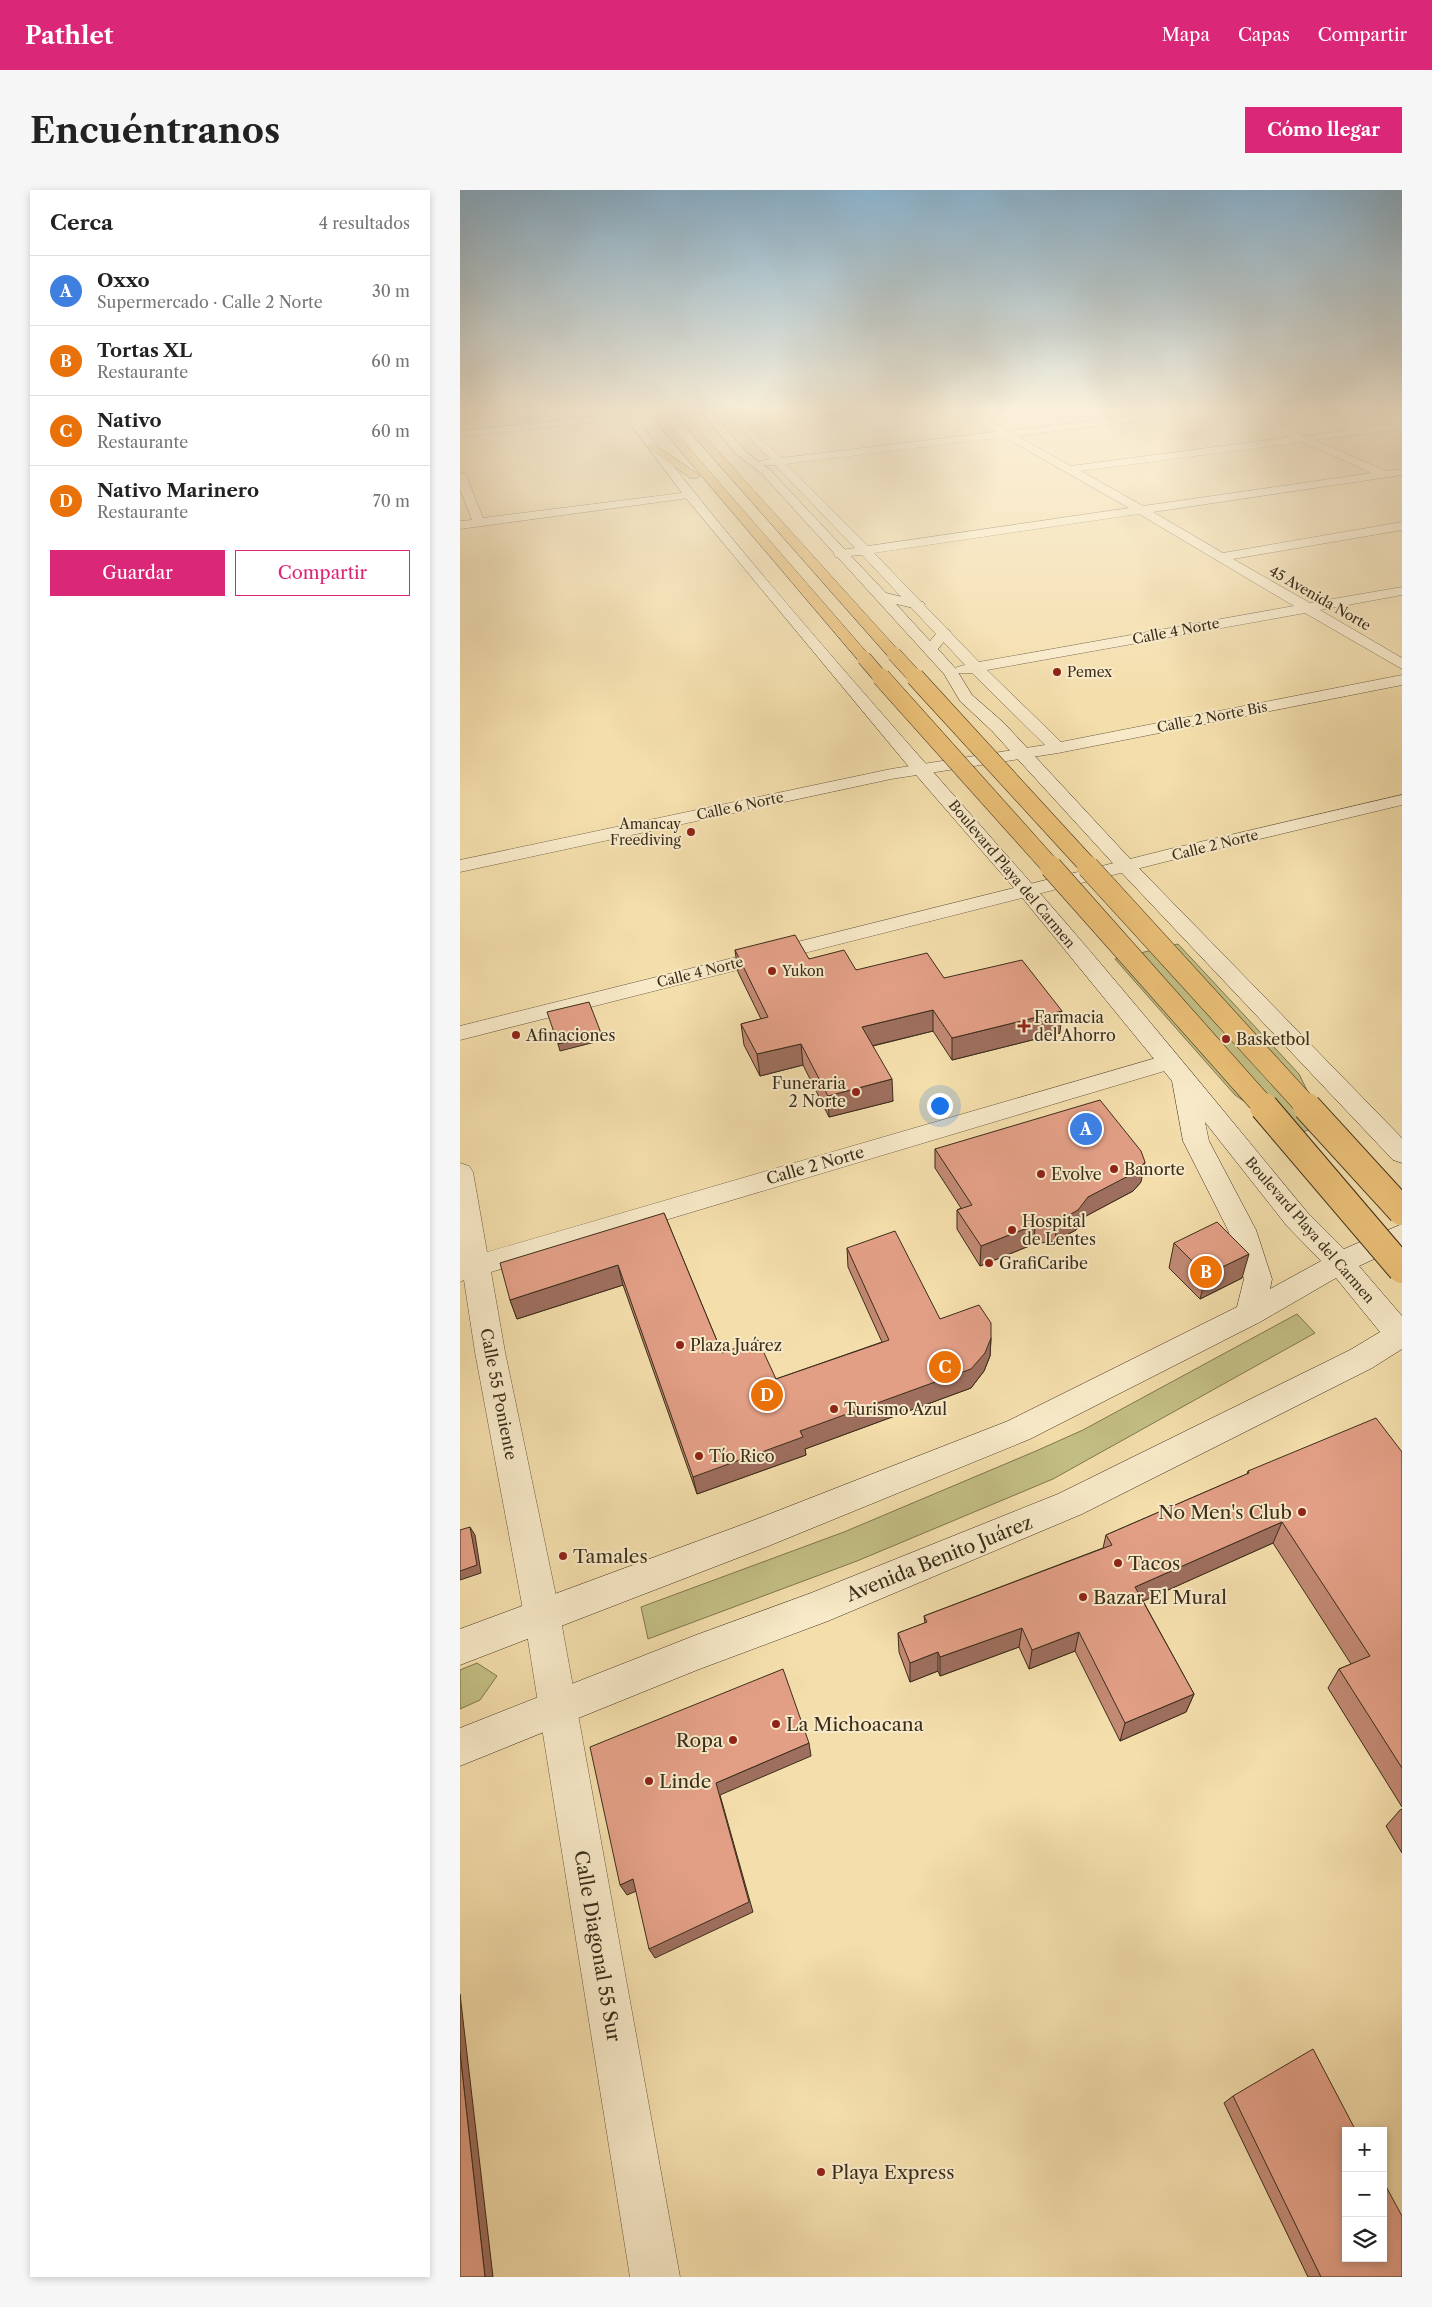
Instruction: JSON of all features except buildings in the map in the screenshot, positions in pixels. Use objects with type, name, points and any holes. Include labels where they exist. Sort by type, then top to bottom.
[{"type":"highway","points":[[734,506],[864,658],[1237,1076],[1402,1268]]},
{"type":"highway","points":[[762,506],[1402,1211]]},
{"type":"street","points":[[472,506],[479,523]]},
{"type":"street","points":[[460,526],[604,506]]},
{"type":"street","name":"Boulevard Playa del Carmen","points":[[699,506],[1028,891],[1177,1070],[1297,1219],[1340,1263],[1401,1335]]},
{"type":"street","points":[[797,506],[951,672],[966,698],[1127,867],[1397,1144]]},
{"type":"street","points":[[821,506],[918,605],[976,668],[1058,748]]},
{"type":"street","name":"45 Avenida Norte","points":[[1131,506],[1402,664]]},
{"type":"street","points":[[840,554],[1154,506]]},
{"type":"street","points":[[1221,557],[1402,526]]},
{"type":"street","name":"Calle 4 Norte","points":[[951,672],[1402,591]]},
{"type":"street","points":[[879,596],[918,605]]},
{"type":"street","points":[[930,650],[944,633]]},
{"type":"street","name":"Calle 2 Norte Bis","points":[[1021,754],[1402,680]]},
{"type":"street","name":"Calle 6 Norte","points":[[460,866],[922,768],[1021,754]]},
{"type":"street","name":"Calle 2 Norte","points":[[1028,891],[1402,800]]},
{"type":"street","name":"Calle 4 Norte","points":[[460,1033],[1028,891]]},
{"type":"street","points":[[1177,1070],[1196,1141],[1242,1230],[1258,1278],[1250,1314]]},
{"type":"street","name":"Calle 2 Norte","points":[[467,1269],[531,1248],[1177,1070]]},
{"type":"street","name":"Calle 55 Poniente","points":[[460,1172],[467,1269],[542,1615]]},
{"type":"street","points":[[460,1647],[754,1536],[1019,1430],[1250,1314],[1340,1263],[1402,1234]]},
{"type":"street","name":"Avenida Benito Juárez","points":[[460,1747],[815,1609],[1070,1504],[1361,1359],[1401,1335]]},
{"type":"street","name":"Calle Diagonal 55 Sur","points":[[542,1615],[655,2277]]},
{"type":"shaded area","points":[[1178,944],[1299,1074],[1324,1125],[1293,1135],[1235,1095],[1115,959]]},
{"type":"shaded area","points":[[1297,1314],[1315,1333],[1053,1479],[857,1561],[648,1639],[641,1607],[844,1532],[1036,1451],[1083,1430]]},
{"type":"shaded area","points":[[477,1663],[497,1676],[480,1700],[460,1709],[460,1670]]},
{"type":"place","name":"Pemex","points":[[1057,672]]},
{"type":"place","name":"Amancay Freediving","points":[[691,832]]},
{"type":"place","name":"Yukon","points":[[772,971]]},
{"type":"place","name":"Farmacia del Ahorro","points":[[1024,1026]]},
{"type":"place","name":"Afinaciones","points":[[516,1035]]},
{"type":"place","name":"Basketbol","points":[[1226,1039]]},
{"type":"place","name":"Funeraria 2 Norte","points":[[856,1092]]},
{"type":"place","name":"Oxxo","points":[[1086,1129]]},
{"type":"place","name":"Banorte","points":[[1114,1169]]},
{"type":"place","name":"Evolve","points":[[1041,1174]]},
{"type":"place","name":"Hospital de Lentes","points":[[1012,1230]]},
{"type":"place","name":"GrafiCaribe","points":[[989,1263]]},
{"type":"place","name":"Tortas XL","points":[[1206,1272]]},
{"type":"place","name":"Plaza Juárez","points":[[680,1345]]},
{"type":"place","name":"Nativo","points":[[945,1367]]},
{"type":"place","name":"Nativo Marinero","points":[[767,1395]]},
{"type":"place","name":"Turismo Azul","points":[[834,1409]]},
{"type":"place","name":"Tío Rico","points":[[699,1456]]},
{"type":"place","name":"No Men's Club","points":[[1302,1512]]},
{"type":"place","name":"Tamales","points":[[563,1556]]},
{"type":"place","name":"Tacos","points":[[1118,1563]]},
{"type":"place","name":"Bazar El Mural","points":[[1083,1597]]},
{"type":"place","name":"La Michoacana","points":[[776,1724]]},
{"type":"place","name":"Ropa","points":[[733,1740]]},
{"type":"place","name":"Linde","points":[[649,1781]]},
{"type":"place","name":"Playa Express","points":[[821,2172]]}]
